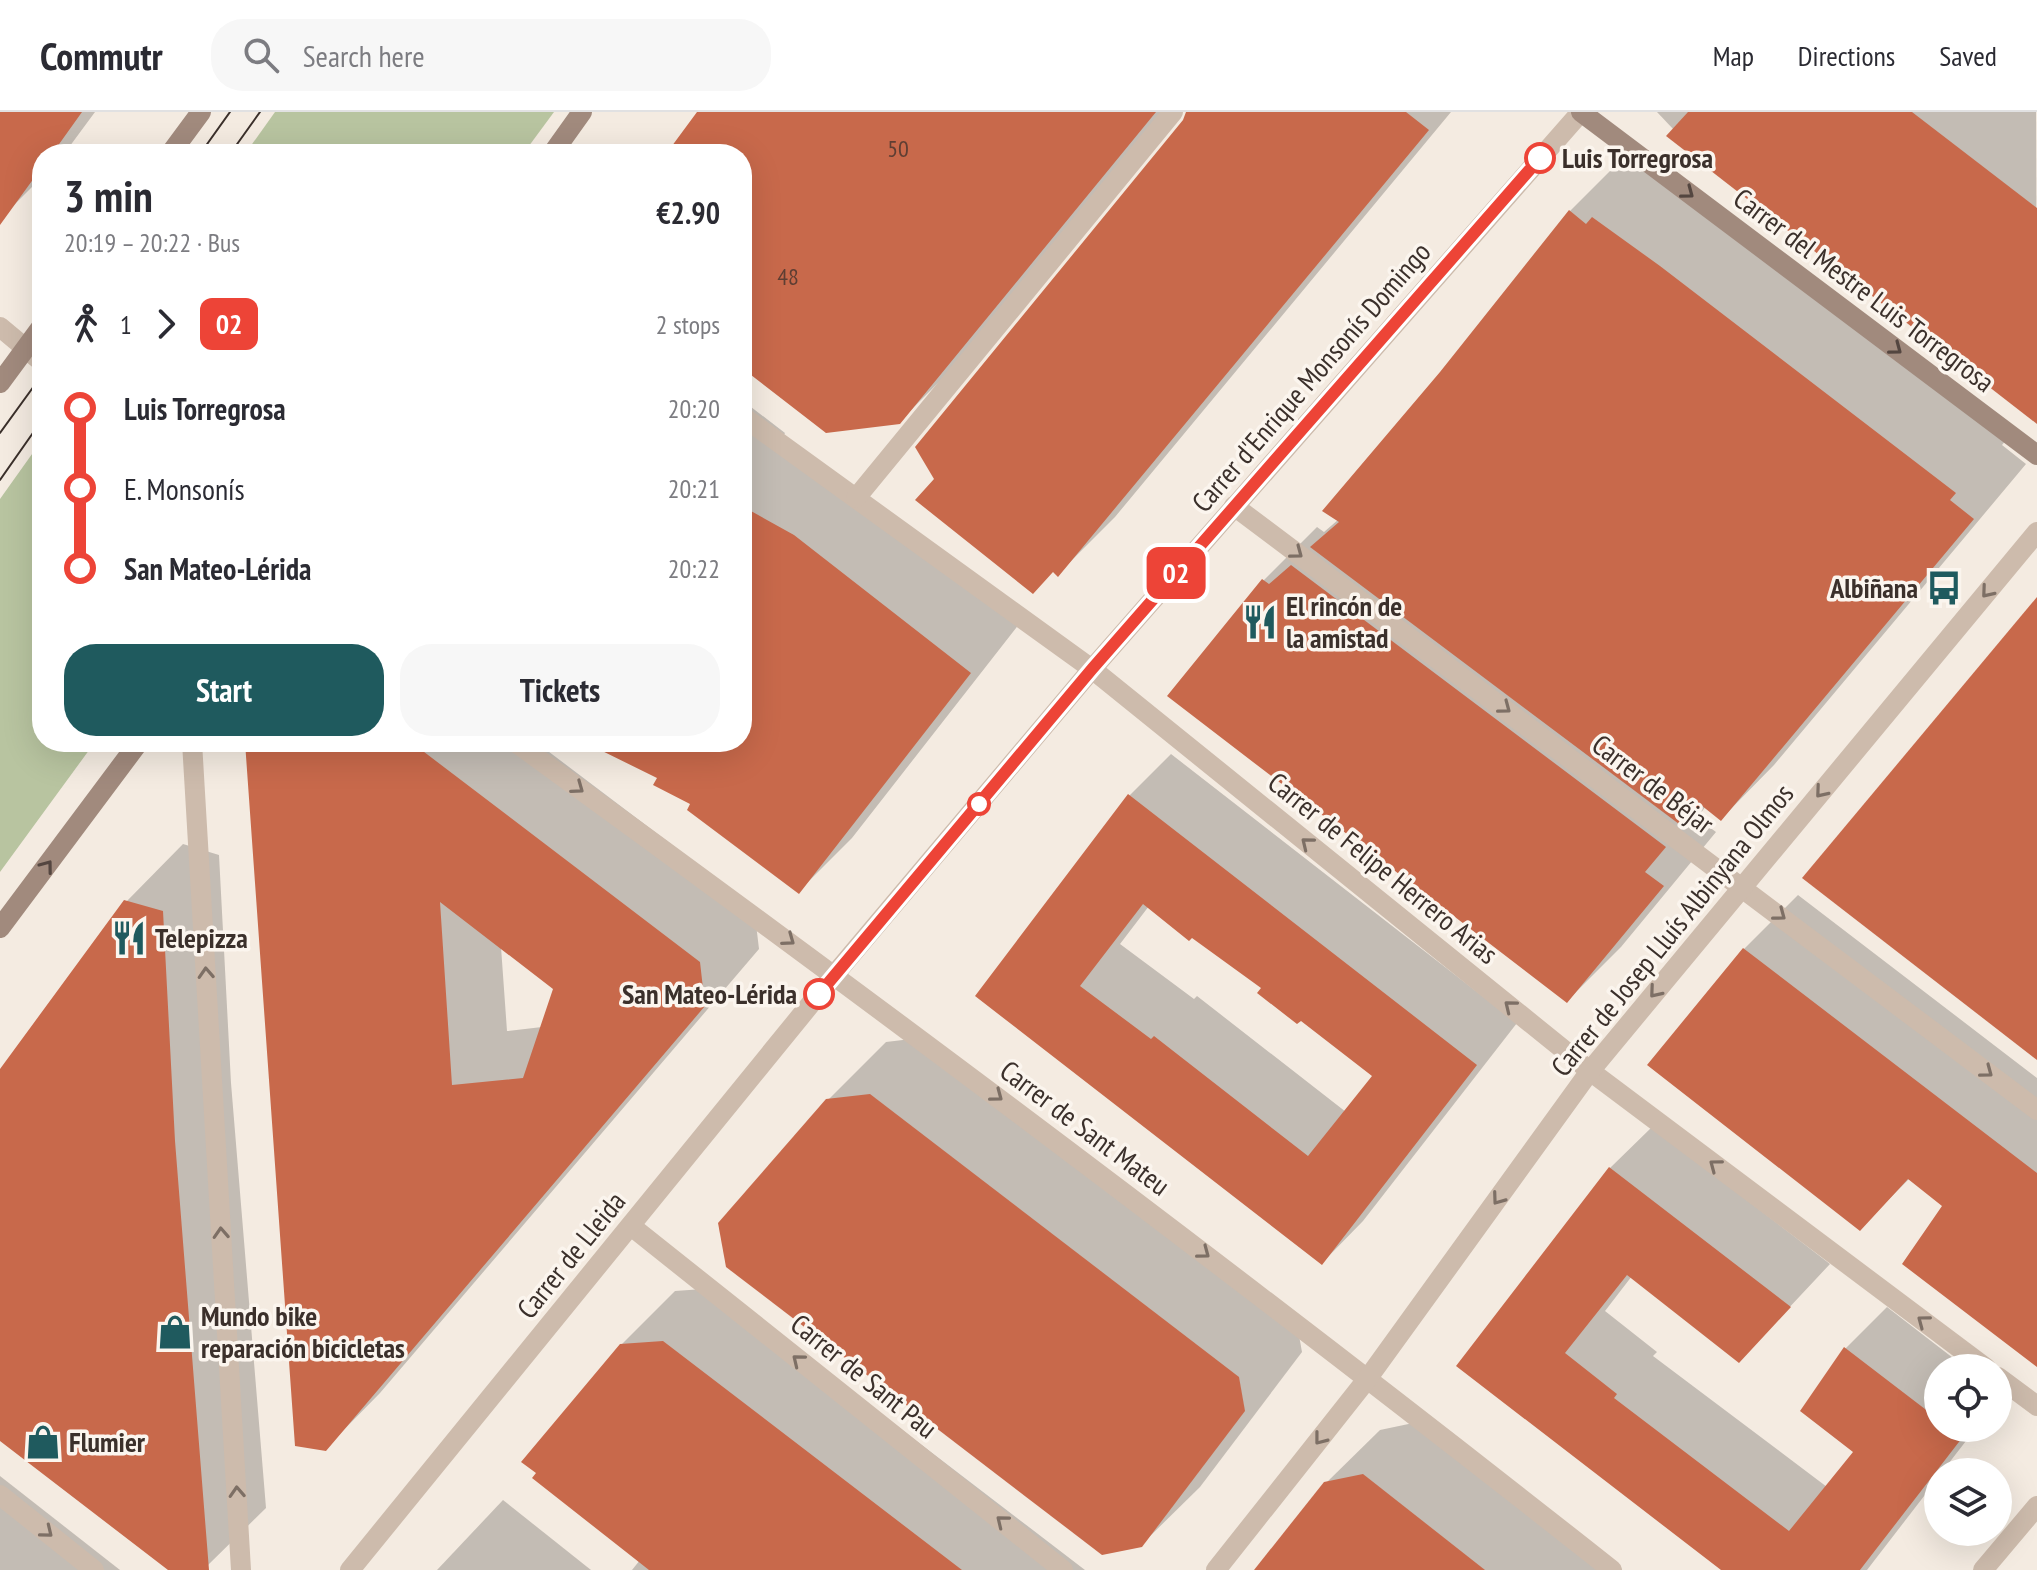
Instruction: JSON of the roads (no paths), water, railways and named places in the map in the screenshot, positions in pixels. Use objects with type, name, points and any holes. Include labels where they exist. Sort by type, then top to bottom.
[{"type":"street","points":[[177,144],[201,112]]},
{"type":"street","points":[[559,144],[582,112]]},
{"type":"street","points":[[856,498],[1173,112]]},
{"type":"street","name":"Carrer del Mestre Luis Torregrosa","points":[[1581,112],[2037,455]]},
{"type":"street","name":"Carrer d'Enrique Monsonís Domingo","points":[[835,974],[1092,669],[1581,112]]},
{"type":"street","points":[[0,327],[32,352]]},
{"type":"street","points":[[0,383],[32,340]]},
{"type":"street","name":"Carrer de Felipe Herrero Arias","points":[[752,423],[1092,669],[1590,1071],[1967,1354]]},
{"type":"street","name":"Carrer de Béjar","points":[[1234,506],[2037,1110]]},
{"type":"street","name":"Carrer de Josep Lluís Albinyana Olmos","points":[[1216,1570],[1368,1378],[1590,1071],[2037,532]]},
{"type":"street","points":[[0,928],[132,752]]},
{"type":"street","points":[[193,752],[241,1570]]},
{"type":"street","name":"Carrer de Sant Mateu","points":[[529,752],[835,974],[1368,1378],[1612,1570]]},
{"type":"street","name":"Carrer de Lleida","points":[[350,1570],[835,974]]},
{"type":"street","name":"Carrer de Sant Pau","points":[[631,1226],[1063,1570]]},
{"type":"street","points":[[2012,1387],[2037,1406]]},
{"type":"street","points":[[0,1495],[94,1570]]},
{"type":"street","points":[[1983,1570],[2037,1506]]},
{"type":"tram line","points":[[207,144],[230,112]]},
{"type":"tram line","points":[[237,144],[260,112]]},
{"type":"tram line","points":[[0,433],[32,389]]},
{"type":"tram line","points":[[0,480],[32,434]]},
{"type":"place","name":"Luis Torregrosa","points":[[1540,158]]},
{"type":"place","name":"Albiñana","points":[[1944,588]]},
{"type":"place","name":"El rincón de la amistad","points":[[1260,622]]},
{"type":"place","name":"Telepizza","points":[[129,938]]},
{"type":"place","name":"San Mateo-Lérida","points":[[819,994]]},
{"type":"place","name":"Mundo bike reparación bicicletas","points":[[175,1332]]},
{"type":"place","name":"Flumier","points":[[43,1442]]}]
